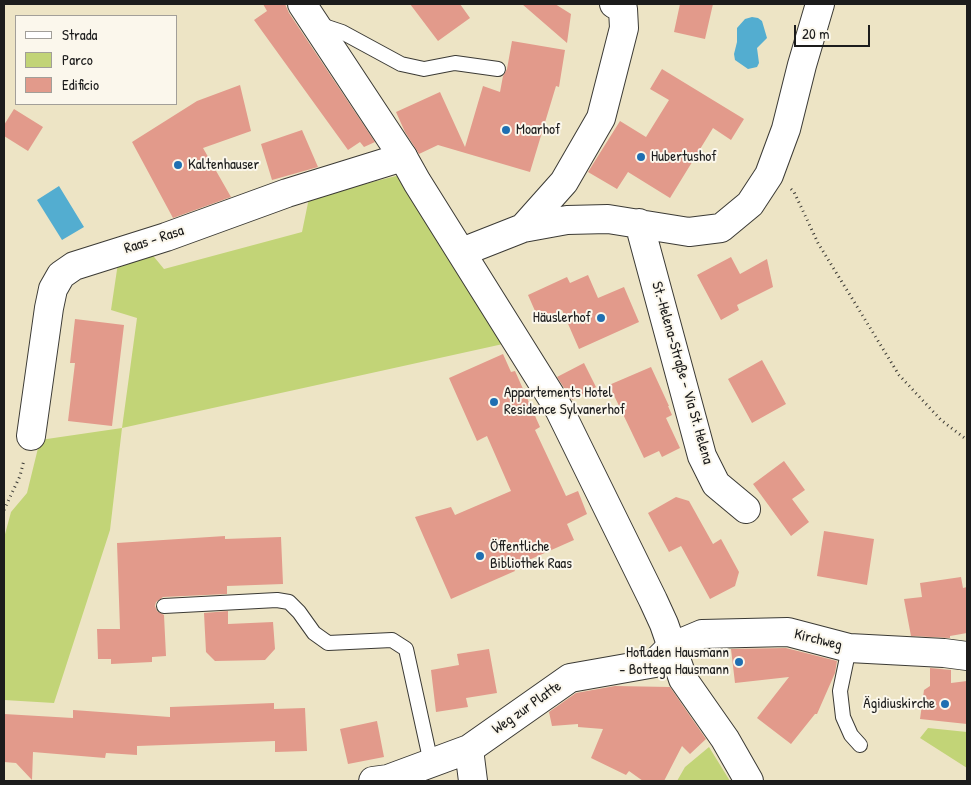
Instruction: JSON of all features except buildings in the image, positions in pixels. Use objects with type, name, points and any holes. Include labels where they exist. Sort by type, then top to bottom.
[{"type":"street","points":[[523,228],[564,182],[601,118],[624,28],[623,10],[614,4]]},
{"type":"street","points":[[462,252],[523,228],[567,220],[608,219],[689,232],[721,228],[750,204],[769,175],[786,129],[819,7]]},
{"type":"street","points":[[308,13],[403,157],[558,409],[653,600],[683,680],[725,740],[749,781]]},
{"type":"street","name":"Raas - Rasa","points":[[31,436],[49,308],[54,289],[61,276],[74,266],[166,237],[287,193],[403,157]]},
{"type":"street","name":"St.-Helena-Straße - Via St. Helena","points":[[640,223],[702,456],[716,484],[746,509]]},
{"type":"street","name":"Kirchweg","points":[[671,648],[702,634],[788,632],[848,648],[967,656]]},
{"type":"street","name":"Weg zur Platte","points":[[373,781],[388,778],[469,749],[570,678],[655,663],[671,648]]},
{"type":"street","points":[[469,749],[473,781]]},
{"type":"lane","points":[[308,13],[401,64],[424,69],[455,63],[498,69]]},
{"type":"lane","points":[[164,606],[276,600],[289,602],[299,612],[314,633],[328,643],[392,640],[406,649],[431,763]]},
{"type":"lane","points":[[848,648],[840,691],[843,717],[852,735],[860,745]]},
{"type":"path","points":[[769,175],[794,192],[818,242],[899,375],[941,420],[967,440]]},
{"type":"path","points":[[4,510],[20,476],[31,436]]},
{"type":"green space","points":[[400,175],[503,344],[122,428],[137,318],[111,310],[118,263],[150,252],[164,269],[302,232],[309,198]]},
{"type":"green space","points":[[122,428],[110,530],[54,703],[4,700],[4,538],[11,512],[27,493],[40,440]]},
{"type":"green space","points":[[928,728],[967,732],[967,768],[920,738]]},
{"type":"green space","points":[[709,747],[730,781],[677,781],[685,767]]},
{"type":"water","points":[[752,17],[762,21],[767,38],[757,48],[759,63],[757,67],[748,69],[735,60],[734,54],[737,42],[737,28],[745,19]]},
{"type":"water","points":[[59,186],[84,227],[62,240],[37,200]]},
{"type":"place","name":"Moarhof","points":[[506,130]]},
{"type":"place","name":"Hubertushof","points":[[641,157]]},
{"type":"place","name":"Kaltenhauser","points":[[178,165]]},
{"type":"place","name":"Häuslerhof","points":[[601,318]]},
{"type":"place","name":"Appartements Hotel Residence Sylvanerhof","points":[[494,402]]},
{"type":"place","name":"Öffentliche Bibliothek Raas","points":[[480,556]]},
{"type":"place","name":"Hofladen Hausmann - Bottega Hausmann","points":[[739,662]]},
{"type":"place","name":"Ägidiuskirche","points":[[945,704]]}]
